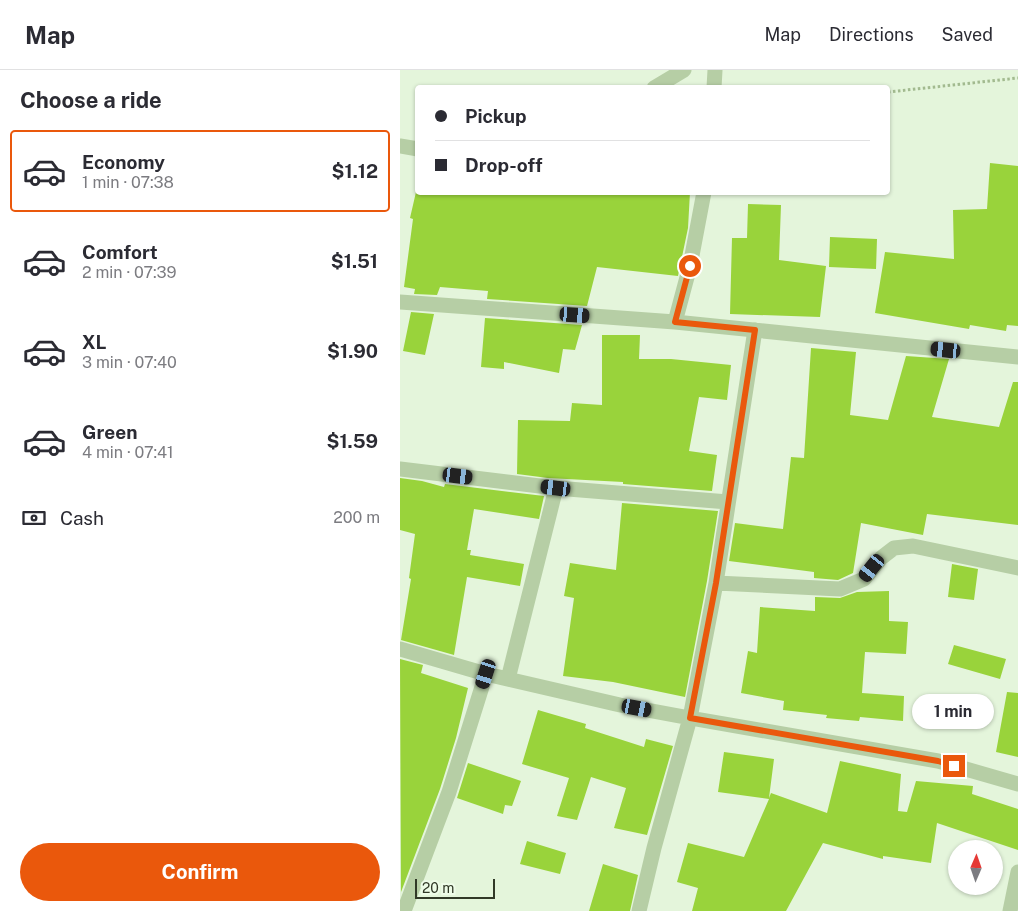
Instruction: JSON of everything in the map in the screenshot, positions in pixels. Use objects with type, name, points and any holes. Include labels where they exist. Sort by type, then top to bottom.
[{"type":"street","points":[[659,85],[684,70]]},
{"type":"street","points":[[714,85],[715,70]]},
{"type":"street","points":[[400,146],[415,148]]},
{"type":"street","points":[[675,322],[690,266],[703,195]]},
{"type":"street","points":[[400,302],[675,322],[1018,357]]},
{"type":"street","points":[[639,911],[654,848],[690,718],[716,583],[755,330]]},
{"type":"street","points":[[400,469],[556,488],[728,502]]},
{"type":"street","points":[[508,679],[556,488]]},
{"type":"street","points":[[716,583],[840,589],[864,579],[881,558],[894,548],[913,546],[1018,568]]},
{"type":"street","points":[[400,649],[486,674],[620,704],[938,761],[1018,784]]},
{"type":"street","points":[[404,911],[449,792],[486,674]]},
{"type":"street","points":[[1010,911],[1018,872]]},
{"type":"path","points":[[890,92],[1018,78]]},
{"type":"building","points":[[990,163],[1018,166],[1018,326],[1007,325],[1006,331],[970,325],[969,329],[875,313],[885,252],[954,259],[953,210],[987,209]]},
{"type":"building","points":[[415,195],[690,195],[688,228],[678,276],[597,267],[587,306],[487,299],[488,291],[440,287],[437,295],[414,294],[415,289],[404,287],[413,219],[410,218]]},
{"type":"building","points":[[748,204],[781,205],[779,260],[826,266],[820,317],[730,314],[732,238],[747,238]]},
{"type":"building","points":[[830,237],[877,239],[876,269],[829,267]]},
{"type":"building","points":[[411,312],[434,314],[425,355],[403,351]]},
{"type":"building","points":[[485,318],[582,325],[575,350],[563,349],[559,373],[504,362],[504,369],[481,367]]},
{"type":"building","points":[[602,335],[640,335],[639,359],[671,359],[731,365],[727,400],[699,397],[689,451],[717,455],[712,491],[517,474],[518,420],[570,421],[572,403],[602,405]]},
{"type":"building","points":[[811,348],[856,352],[850,415],[888,420],[906,356],[949,359],[932,417],[999,427],[1013,382],[1018,382],[1018,525],[927,514],[923,535],[861,523],[853,573],[838,580],[814,578],[814,572],[729,561],[735,523],[783,529],[791,457],[804,458]]},
{"type":"building","points":[[400,478],[444,487],[445,484],[544,496],[539,519],[474,509],[467,550],[471,550],[470,555],[524,564],[520,586],[467,577],[454,655],[401,640],[411,579],[409,578],[415,534],[400,530]]},
{"type":"building","points":[[622,503],[718,511],[685,697],[613,682],[563,676],[574,598],[564,596],[570,563],[616,570]]},
{"type":"building","points":[[952,564],[978,569],[974,600],[948,597]]},
{"type":"building","points":[[889,591],[889,621],[908,622],[906,654],[865,652],[862,693],[904,696],[903,721],[860,717],[859,721],[826,718],[827,715],[783,710],[784,701],[741,693],[748,651],[757,653],[760,607],[815,611],[815,597],[840,598],[857,592]]},
{"type":"building","points":[[954,645],[1006,659],[1000,679],[948,664]]},
{"type":"building","points":[[400,659],[423,665],[421,673],[468,688],[456,738],[440,789],[401,892]]},
{"type":"building","points":[[1007,692],[1018,693],[1018,757],[996,752]]},
{"type":"building","points":[[538,710],[586,724],[585,728],[644,747],[646,739],[673,746],[647,835],[614,828],[626,788],[591,777],[577,820],[557,816],[569,778],[522,764]]},
{"type":"building","points":[[724,752],[774,759],[769,798],[771,793],[827,813],[840,761],[901,774],[898,811],[907,812],[916,781],[973,786],[972,794],[1018,809],[1018,850],[1003,845],[1003,840],[988,840],[937,823],[931,863],[883,856],[883,859],[823,843],[786,911],[692,911],[698,888],[677,882],[688,843],[744,857],[769,799],[718,792]]},
{"type":"building","points":[[468,763],[521,781],[512,806],[505,805],[503,814],[457,798]]},
{"type":"building","points":[[527,841],[566,853],[560,874],[520,864]]},
{"type":"building","points":[[603,864],[638,875],[630,911],[589,911]]},
{"type":"route","points":[[690,266],[675,322],[755,330],[716,583],[690,718],[938,761],[954,766]]}]
